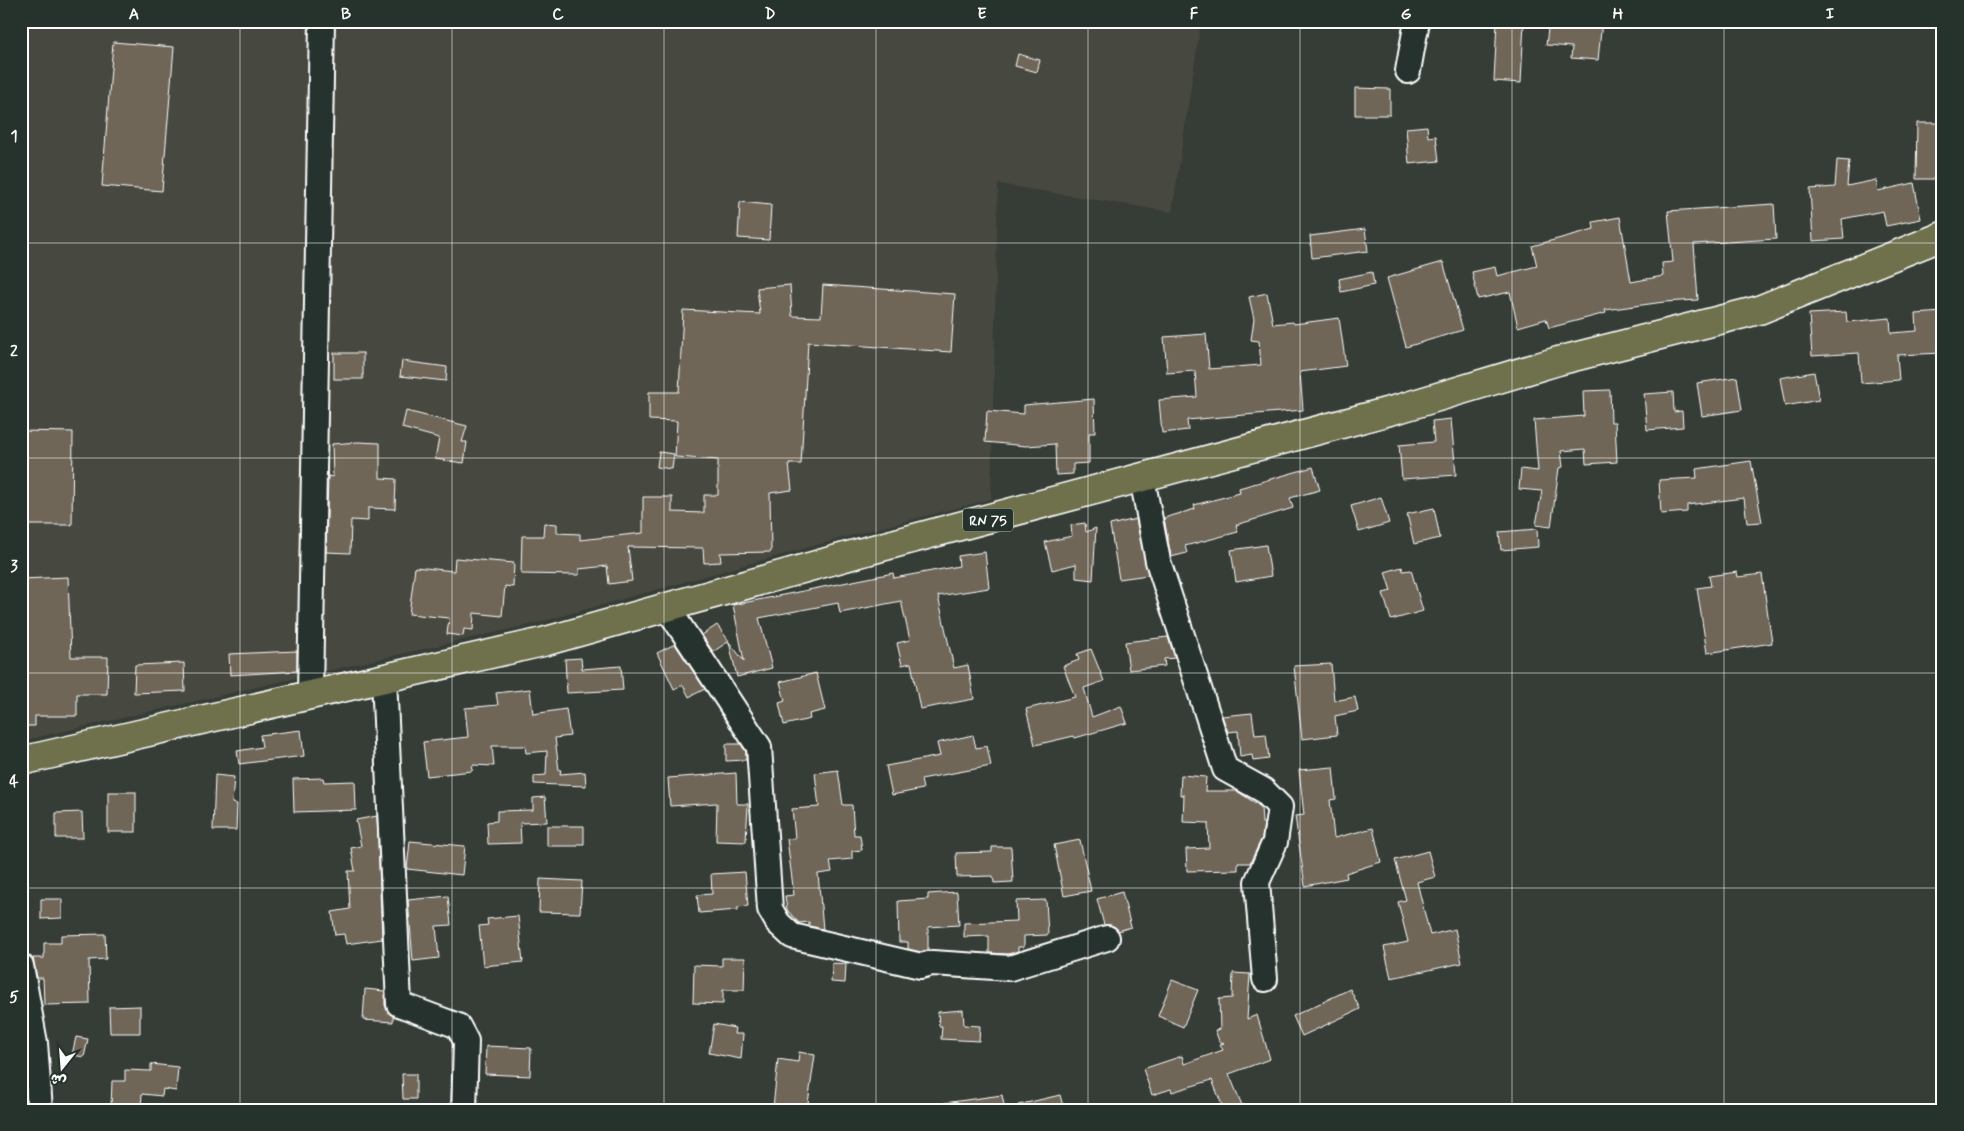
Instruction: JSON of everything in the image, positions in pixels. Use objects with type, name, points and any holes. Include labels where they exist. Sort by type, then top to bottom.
[{"type":"main road","name":"RN 75","points":[[21,761],[140,736],[310,694],[543,642],[859,553],[1401,408],[1558,361],[1759,310],[1943,236]]},
{"type":"street","points":[[310,694],[322,21]]},
{"type":"street","points":[[1408,71],[1417,21]]},
{"type":"street","points":[[1142,478],[1158,561],[1225,769],[1263,790],[1280,807],[1274,842],[1257,882],[1265,980]]},
{"type":"street","points":[[667,607],[759,747],[770,909],[778,923],[792,936],[921,966],[932,963],[1010,968],[1107,938]]},
{"type":"street","points":[[384,678],[399,1004],[458,1026],[466,1041],[464,1110]]},
{"type":"street","points":[[21,966],[34,1108]]},
{"type":"shaded area","points":[[21,21],[1201,21],[1172,212],[998,184],[991,499],[853,535],[537,623],[21,741]]},
{"type":"building","points":[[1497,21],[1524,21],[1521,83],[1494,81]]},
{"type":"building","points":[[1549,21],[1602,21],[1598,60],[1571,58],[1572,47],[1546,45]]},
{"type":"building","points":[[113,42],[174,47],[162,191],[102,186]]},
{"type":"building","points":[[1018,54],[1040,60],[1037,72],[1015,66]]},
{"type":"building","points":[[1355,88],[1390,89],[1390,115],[1355,115]]},
{"type":"building","points":[[1917,123],[1943,123],[1943,171],[1938,171],[1938,179],[1916,179]]},
{"type":"building","points":[[1427,126],[1428,137],[1436,136],[1439,161],[1409,164],[1406,128]]},
{"type":"building","points":[[1837,160],[1849,161],[1847,186],[1876,180],[1878,191],[1914,183],[1921,219],[1886,226],[1883,211],[1842,219],[1844,239],[1813,241],[1810,189],[1835,187]]},
{"type":"building","points":[[740,202],[771,205],[769,240],[738,238]]},
{"type":"building","points":[[1774,204],[1776,239],[1694,244],[1698,300],[1664,302],[1605,310],[1606,313],[1549,328],[1546,319],[1518,327],[1510,292],[1478,299],[1472,272],[1495,267],[1497,276],[1537,266],[1532,246],[1594,229],[1593,222],[1620,217],[1631,282],[1663,276],[1662,263],[1673,262],[1668,211]]},
{"type":"building","points":[[1365,229],[1368,251],[1312,258],[1310,236]]},
{"type":"building","points":[[1443,262],[1463,330],[1406,347],[1387,278]]},
{"type":"building","points":[[1372,272],[1374,285],[1341,292],[1339,279]]},
{"type":"building","points":[[790,285],[792,316],[821,317],[823,285],[955,294],[951,352],[808,342],[801,464],[789,464],[792,490],[770,493],[771,552],[720,553],[721,562],[704,563],[703,548],[628,547],[632,581],[609,584],[607,566],[579,569],[579,575],[521,574],[522,536],[543,536],[544,523],[557,524],[557,533],[580,534],[580,540],[643,533],[643,497],[672,497],[672,512],[704,513],[704,495],[718,495],[718,460],[675,457],[677,421],[649,420],[649,392],[679,392],[683,310],[760,314],[757,288]]},
{"type":"building","points":[[1267,293],[1273,324],[1293,322],[1294,324],[1339,318],[1346,366],[1300,372],[1303,410],[1187,420],[1188,430],[1162,433],[1159,400],[1197,397],[1195,371],[1167,373],[1164,337],[1206,334],[1209,369],[1261,365],[1259,341],[1251,340],[1254,319],[1249,297]]},
{"type":"building","points":[[1846,312],[1847,322],[1890,318],[1891,333],[1917,331],[1916,314],[1942,312],[1943,353],[1897,355],[1899,380],[1861,383],[1859,353],[1812,356],[1809,314]]},
{"type":"building","points":[[334,353],[363,353],[363,379],[334,379]]},
{"type":"building","points":[[402,361],[447,367],[446,381],[400,376]]},
{"type":"building","points":[[1814,372],[1819,400],[1785,406],[1780,378]]},
{"type":"building","points":[[1737,377],[1742,410],[1702,416],[1697,383]]},
{"type":"building","points":[[1610,390],[1611,422],[1615,422],[1617,462],[1586,464],[1585,449],[1561,451],[1563,467],[1559,468],[1551,527],[1536,525],[1542,491],[1519,489],[1521,469],[1538,471],[1534,420],[1584,416],[1583,391]]},
{"type":"building","points":[[1673,392],[1674,412],[1682,411],[1683,427],[1647,430],[1644,394]]},
{"type":"building","points":[[1094,399],[1095,433],[1089,433],[1089,463],[1073,464],[1073,474],[1056,475],[1055,444],[1026,446],[985,442],[987,411],[1024,414],[1024,405]]},
{"type":"building","points":[[406,411],[467,426],[462,442],[467,442],[464,463],[435,459],[439,438],[402,428]]},
{"type":"building","points":[[1451,419],[1456,475],[1402,479],[1399,445],[1434,442],[1432,421]]},
{"type":"building","points":[[21,431],[73,432],[72,525],[21,525]]},
{"type":"building","points":[[380,443],[380,478],[396,479],[395,509],[368,508],[368,521],[351,520],[350,553],[326,552],[328,476],[333,477],[332,444]]},
{"type":"building","points":[[659,452],[674,454],[672,469],[657,467]]},
{"type":"building","points":[[1751,461],[1762,522],[1747,523],[1744,498],[1687,505],[1687,512],[1661,514],[1659,480],[1697,478],[1696,469]]},
{"type":"building","points":[[1313,467],[1320,490],[1290,498],[1293,508],[1236,525],[1238,532],[1185,546],[1187,553],[1171,557],[1164,518],[1195,509],[1194,505],[1240,493],[1239,488]]},
{"type":"building","points":[[1381,497],[1389,523],[1359,532],[1351,506]]},
{"type":"building","points":[[1434,508],[1440,538],[1414,544],[1407,514]]},
{"type":"building","points":[[1136,519],[1148,575],[1119,579],[1110,525]]},
{"type":"building","points":[[1085,523],[1086,532],[1096,528],[1093,580],[1076,578],[1076,564],[1052,570],[1045,542],[1072,536],[1071,525]]},
{"type":"building","points":[[1537,529],[1538,547],[1501,550],[1499,532]]},
{"type":"building","points":[[1266,545],[1271,576],[1236,582],[1231,550]]},
{"type":"building","points":[[985,552],[989,588],[938,596],[954,668],[968,665],[974,699],[920,709],[911,663],[902,665],[897,643],[910,640],[901,601],[840,613],[838,603],[759,618],[772,668],[737,677],[729,642],[744,661],[733,605],[893,573],[894,578],[959,566],[958,556]]},
{"type":"building","points":[[455,558],[514,563],[513,587],[505,586],[502,616],[474,613],[473,630],[464,629],[463,636],[447,634],[449,618],[409,614],[415,567],[454,571]]},
{"type":"building","points":[[1402,567],[1403,571],[1411,570],[1423,611],[1391,620],[1383,593],[1391,591],[1385,572]]},
{"type":"building","points":[[1737,572],[1738,577],[1762,574],[1772,643],[1707,653],[1697,588],[1711,586],[1709,576]]},
{"type":"building","points":[[68,577],[71,657],[108,657],[107,694],[77,694],[77,716],[35,716],[35,726],[21,726],[21,579]]},
{"type":"building","points":[[717,625],[729,641],[713,652],[702,635]]},
{"type":"building","points":[[1168,637],[1175,658],[1164,659],[1165,666],[1129,670],[1125,642]]},
{"type":"building","points":[[675,644],[705,689],[689,697],[683,685],[674,689],[657,653]]},
{"type":"building","points":[[1091,649],[1104,681],[1084,688],[1092,717],[1121,706],[1127,723],[1075,738],[1074,736],[1035,745],[1026,709],[1075,697],[1063,666],[1079,660],[1077,654]]},
{"type":"building","points":[[297,651],[297,671],[230,675],[229,654]]},
{"type":"building","points":[[581,658],[582,669],[621,666],[623,690],[567,693],[565,659]]},
{"type":"building","points":[[184,663],[185,691],[134,693],[135,665]]},
{"type":"building","points":[[1331,664],[1334,701],[1355,697],[1358,711],[1335,716],[1337,735],[1302,739],[1294,666]]},
{"type":"building","points":[[816,673],[825,710],[809,714],[810,719],[784,725],[779,703],[785,701],[780,682]]},
{"type":"building","points":[[530,689],[533,714],[566,709],[570,736],[555,738],[559,770],[561,770],[560,774],[585,772],[586,786],[534,784],[534,776],[546,775],[547,751],[526,753],[525,746],[492,746],[494,766],[473,765],[472,771],[427,776],[423,742],[468,737],[465,708],[498,705],[496,693]]},
{"type":"building","points":[[1252,713],[1255,735],[1266,734],[1269,759],[1253,761],[1252,755],[1240,757],[1238,731],[1228,732],[1222,716]]},
{"type":"building","points":[[301,730],[304,756],[239,764],[237,751],[262,747],[260,735]]},
{"type":"building","points":[[973,735],[976,748],[987,746],[991,766],[921,779],[923,789],[892,795],[886,766],[940,756],[937,743]]},
{"type":"building","points":[[726,744],[741,744],[746,752],[746,760],[726,761]]},
{"type":"building","points":[[1333,767],[1336,799],[1330,800],[1334,838],[1373,828],[1381,862],[1346,873],[1347,878],[1305,886],[1295,816],[1304,815],[1299,770]]},
{"type":"building","points":[[838,770],[843,805],[852,805],[854,835],[860,835],[862,850],[852,851],[852,859],[830,861],[832,872],[818,874],[823,929],[809,926],[809,922],[799,923],[787,910],[785,896],[794,895],[787,839],[795,838],[792,809],[819,807],[815,773]]},
{"type":"building","points":[[736,773],[737,804],[748,804],[746,842],[716,841],[717,803],[670,806],[668,778]]},
{"type":"building","points":[[215,775],[234,777],[232,803],[237,804],[236,830],[213,830]]},
{"type":"building","points":[[1181,775],[1206,777],[1205,791],[1237,791],[1261,807],[1262,823],[1264,823],[1262,838],[1250,863],[1238,863],[1238,870],[1187,871],[1186,849],[1209,848],[1208,823],[1183,822],[1184,795],[1180,795]]},
{"type":"building","points":[[323,778],[324,782],[355,781],[356,810],[294,812],[293,779]]},
{"type":"building","points":[[108,792],[136,792],[136,832],[108,832]]},
{"type":"building","points":[[545,797],[547,822],[520,823],[521,843],[488,844],[487,822],[497,821],[497,811],[533,810],[533,798]]},
{"type":"building","points":[[82,812],[83,838],[56,838],[56,813]]},
{"type":"building","points":[[377,816],[382,939],[346,944],[344,934],[335,935],[332,912],[350,909],[348,871],[355,871],[351,848],[361,846],[356,820]]},
{"type":"building","points":[[547,826],[584,826],[584,844],[578,844],[578,846],[547,846]]},
{"type":"building","points":[[1080,840],[1091,891],[1064,896],[1054,845]]},
{"type":"building","points":[[410,841],[465,846],[462,875],[407,869]]},
{"type":"building","points":[[992,847],[1011,847],[1013,882],[994,883],[993,876],[957,877],[956,853],[992,852]]},
{"type":"building","points":[[1428,851],[1435,877],[1417,882],[1430,935],[1455,929],[1462,963],[1391,978],[1384,947],[1408,942],[1398,902],[1406,900],[1395,860]]},
{"type":"building","points":[[745,872],[748,906],[738,907],[738,910],[699,913],[697,895],[712,894],[711,874]]},
{"type":"building","points":[[540,879],[582,881],[580,913],[539,912]]},
{"type":"building","points":[[957,892],[959,925],[928,927],[928,950],[921,952],[908,949],[908,942],[899,942],[898,901],[928,899],[928,894]]},
{"type":"building","points":[[1122,892],[1131,927],[1118,931],[1111,925],[1104,925],[1097,899]]},
{"type":"building","points":[[448,896],[451,925],[436,926],[439,958],[413,961],[408,900]]},
{"type":"building","points":[[41,899],[62,899],[62,918],[41,919]]},
{"type":"building","points":[[1046,900],[1048,935],[1024,936],[1024,947],[1018,947],[1018,951],[1008,954],[989,953],[989,936],[964,937],[964,923],[1017,921],[1016,901]]},
{"type":"building","points":[[518,916],[523,962],[483,966],[479,926],[488,925],[487,919]]},
{"type":"building","points":[[105,934],[106,959],[89,960],[90,1004],[44,1005],[43,978],[37,978],[33,958],[44,958],[44,943],[61,943],[61,935]]},
{"type":"building","points":[[722,958],[745,958],[744,990],[723,990],[723,1004],[693,1003],[694,965],[722,966]]},
{"type":"building","points":[[832,963],[846,964],[845,983],[831,982]]},
{"type":"building","points":[[1233,973],[1250,974],[1247,1019],[1257,1015],[1270,1059],[1229,1074],[1244,1110],[1224,1110],[1212,1080],[1172,1092],[1171,1089],[1152,1095],[1143,1069],[1182,1056],[1184,1064],[1223,1050],[1220,1044],[1224,1043],[1219,1041],[1215,1030],[1220,1029],[1219,999],[1232,998]]},
{"type":"building","points":[[1172,980],[1198,990],[1183,1027],[1158,1016]]},
{"type":"building","points":[[365,989],[385,991],[385,1005],[388,1012],[393,1016],[393,1022],[363,1020]]},
{"type":"building","points":[[1350,989],[1360,1009],[1302,1036],[1293,1016]]},
{"type":"building","points":[[140,1006],[140,1033],[110,1033],[109,1007]]},
{"type":"building","points":[[963,1010],[964,1025],[980,1026],[979,1041],[941,1039],[942,1026],[939,1026],[938,1012]]},
{"type":"building","points":[[714,1024],[735,1028],[734,1034],[743,1034],[741,1059],[709,1053]]},
{"type":"building","points":[[76,1037],[88,1039],[84,1057],[72,1055]]},
{"type":"building","points":[[486,1046],[531,1048],[530,1076],[485,1074]]},
{"type":"building","points":[[799,1052],[815,1055],[807,1110],[773,1108],[778,1059],[798,1062]]},
{"type":"building","points":[[151,1064],[178,1067],[176,1091],[163,1089],[162,1096],[142,1094],[141,1108],[111,1107],[112,1081],[125,1081],[125,1070],[151,1071]]},
{"type":"building","points":[[402,1074],[416,1074],[416,1099],[403,1099]]},
{"type":"building","points":[[1002,1095],[1005,1110],[944,1110],[944,1103]]},
{"type":"building","points":[[1060,1095],[1064,1110],[1018,1110],[1018,1105]]}]
